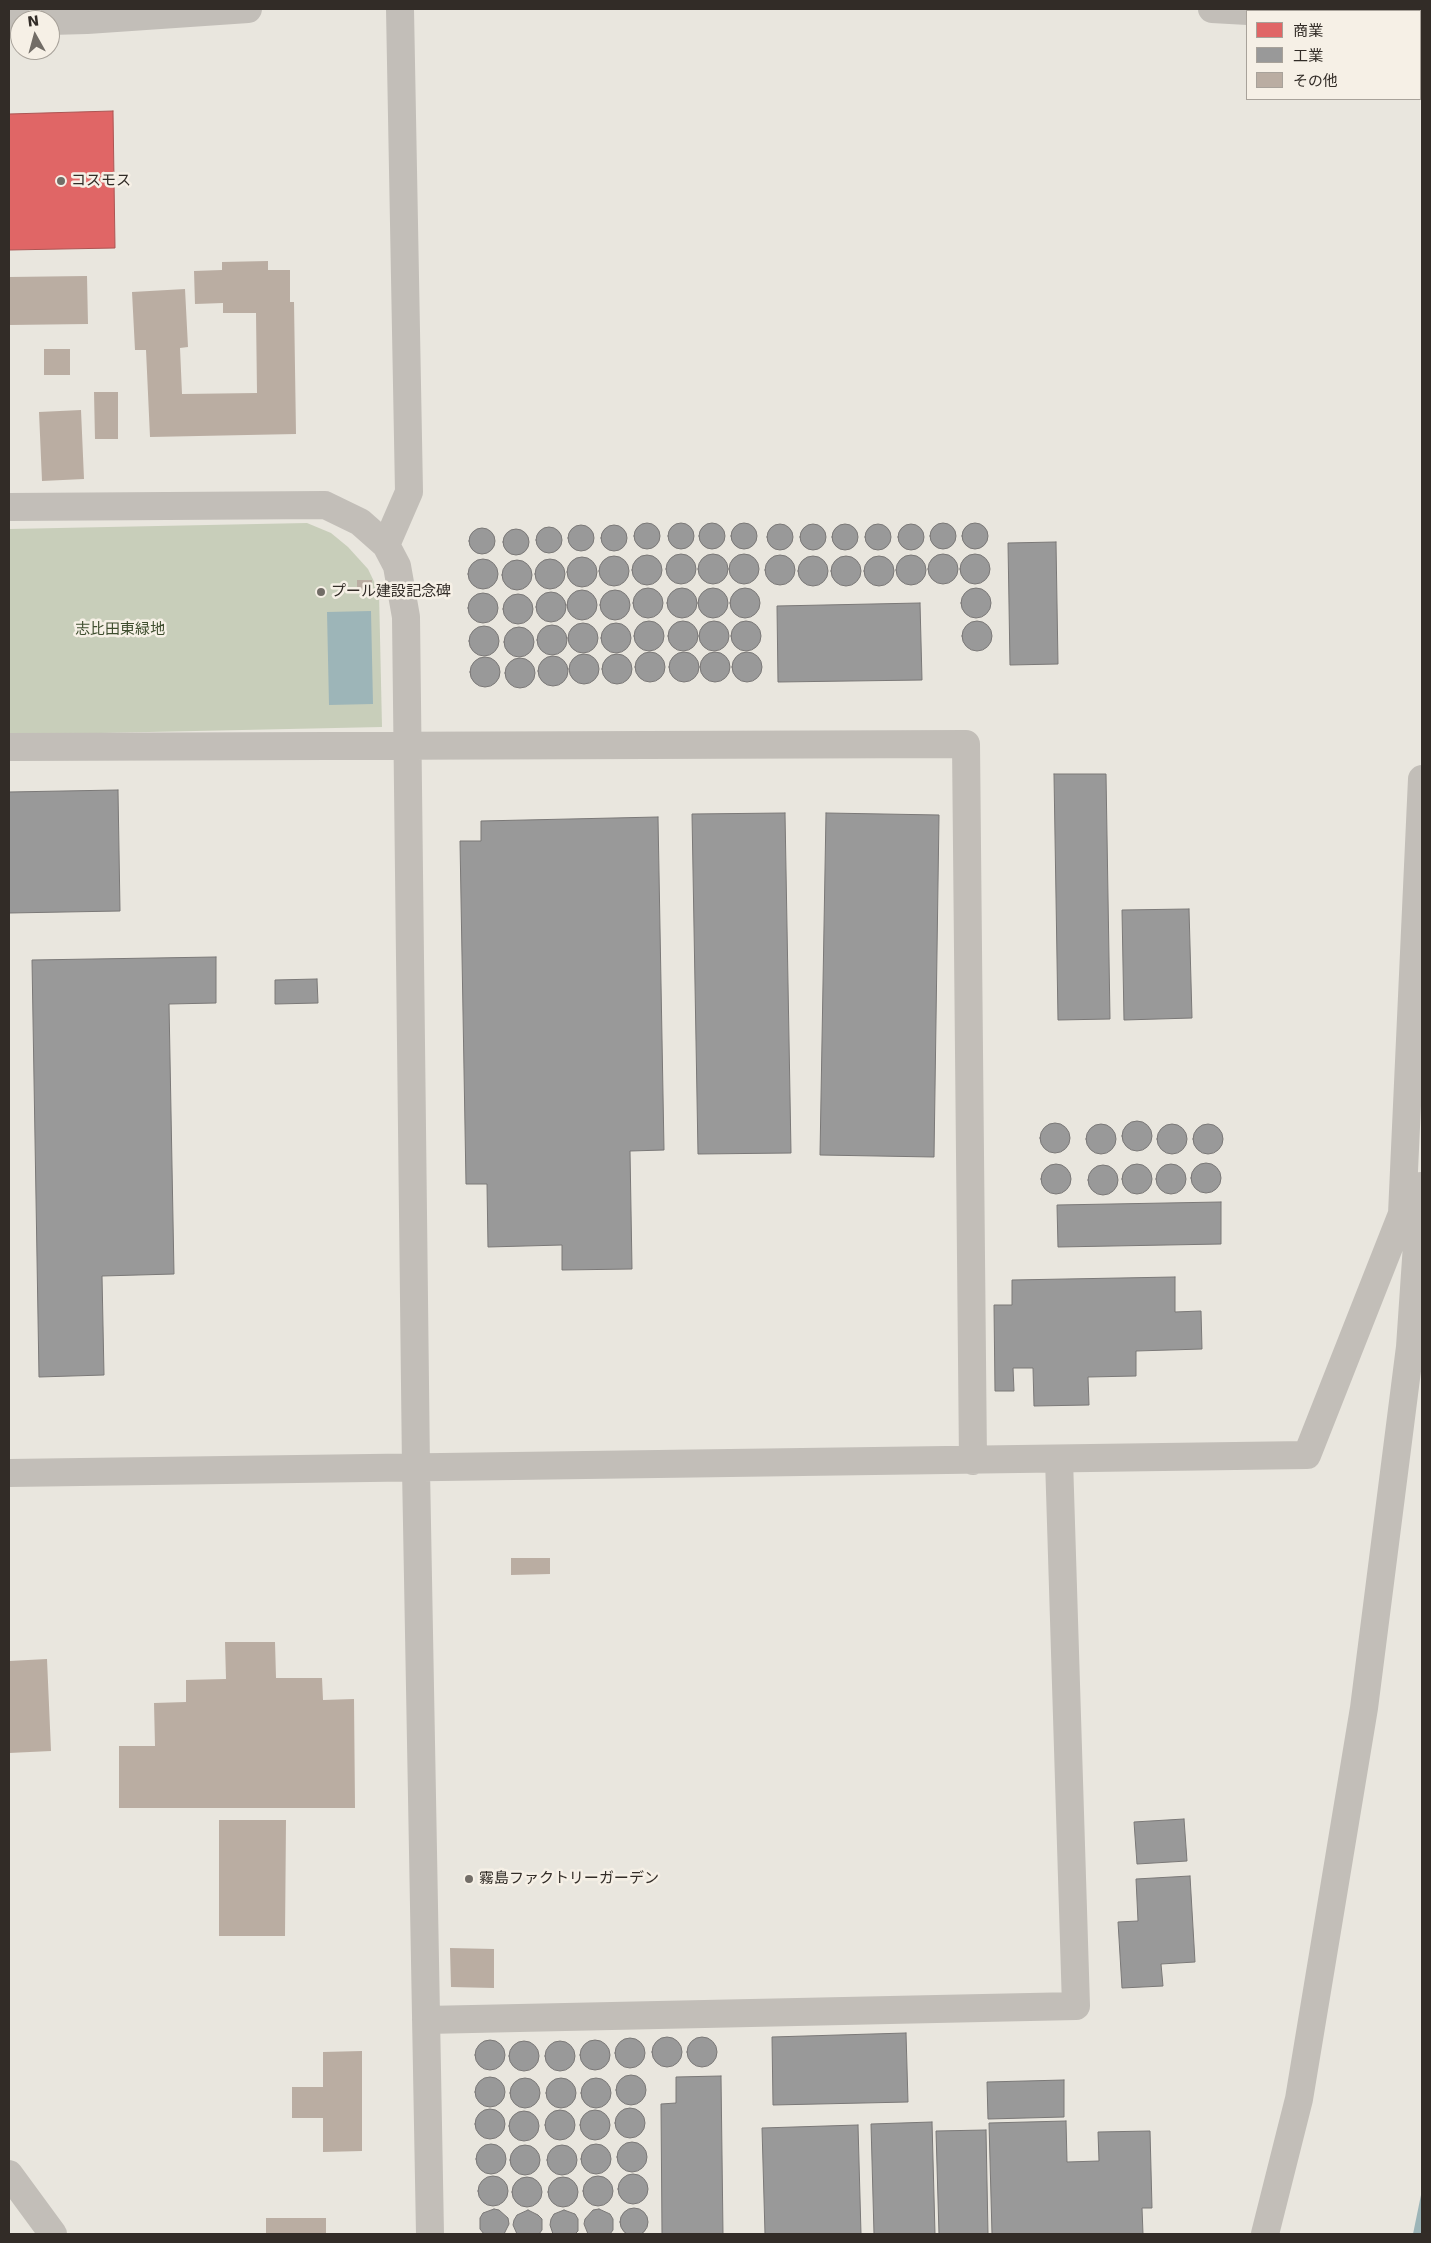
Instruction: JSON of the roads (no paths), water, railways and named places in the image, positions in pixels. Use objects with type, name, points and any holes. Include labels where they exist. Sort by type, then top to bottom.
[{"type":"street","points":[[60,18],[87,14],[248,9]]},
{"type":"street","points":[[386,545],[409,492],[400,9]]},
{"type":"street","points":[[1212,9],[1246,11]]},
{"type":"street","points":[[9,506],[325,505],[360,522],[386,545],[396,566],[406,617],[416,1469],[430,2234]]},
{"type":"street","points":[[9,747],[408,744],[966,744],[973,1461]]},
{"type":"street","points":[[9,1474],[1307,1455],[1402,1214],[1422,779]]},
{"type":"street","points":[[1265,2234],[1299,2098],[1364,1708],[1410,1347],[1422,1168]]},
{"type":"street","points":[[426,2020],[1076,2006],[1059,1459]]},
{"type":"street","points":[[9,2174],[53,2234]]},
{"type":"water","points":[[371,611],[373,704],[329,705],[327,612]]},
{"type":"water","points":[[1422,2190],[1422,2234],[1413,2234]]},
{"type":"place","name":"コスモス","points":[[61,181]]},
{"type":"place","name":"プール建設記念碑","points":[[321,592]]},
{"type":"place","name":"霧島ファクトリーガーデン","points":[[469,1879]]},
{"type":"park label","name":"志比田東緑地","points":[[120,630]]}]
